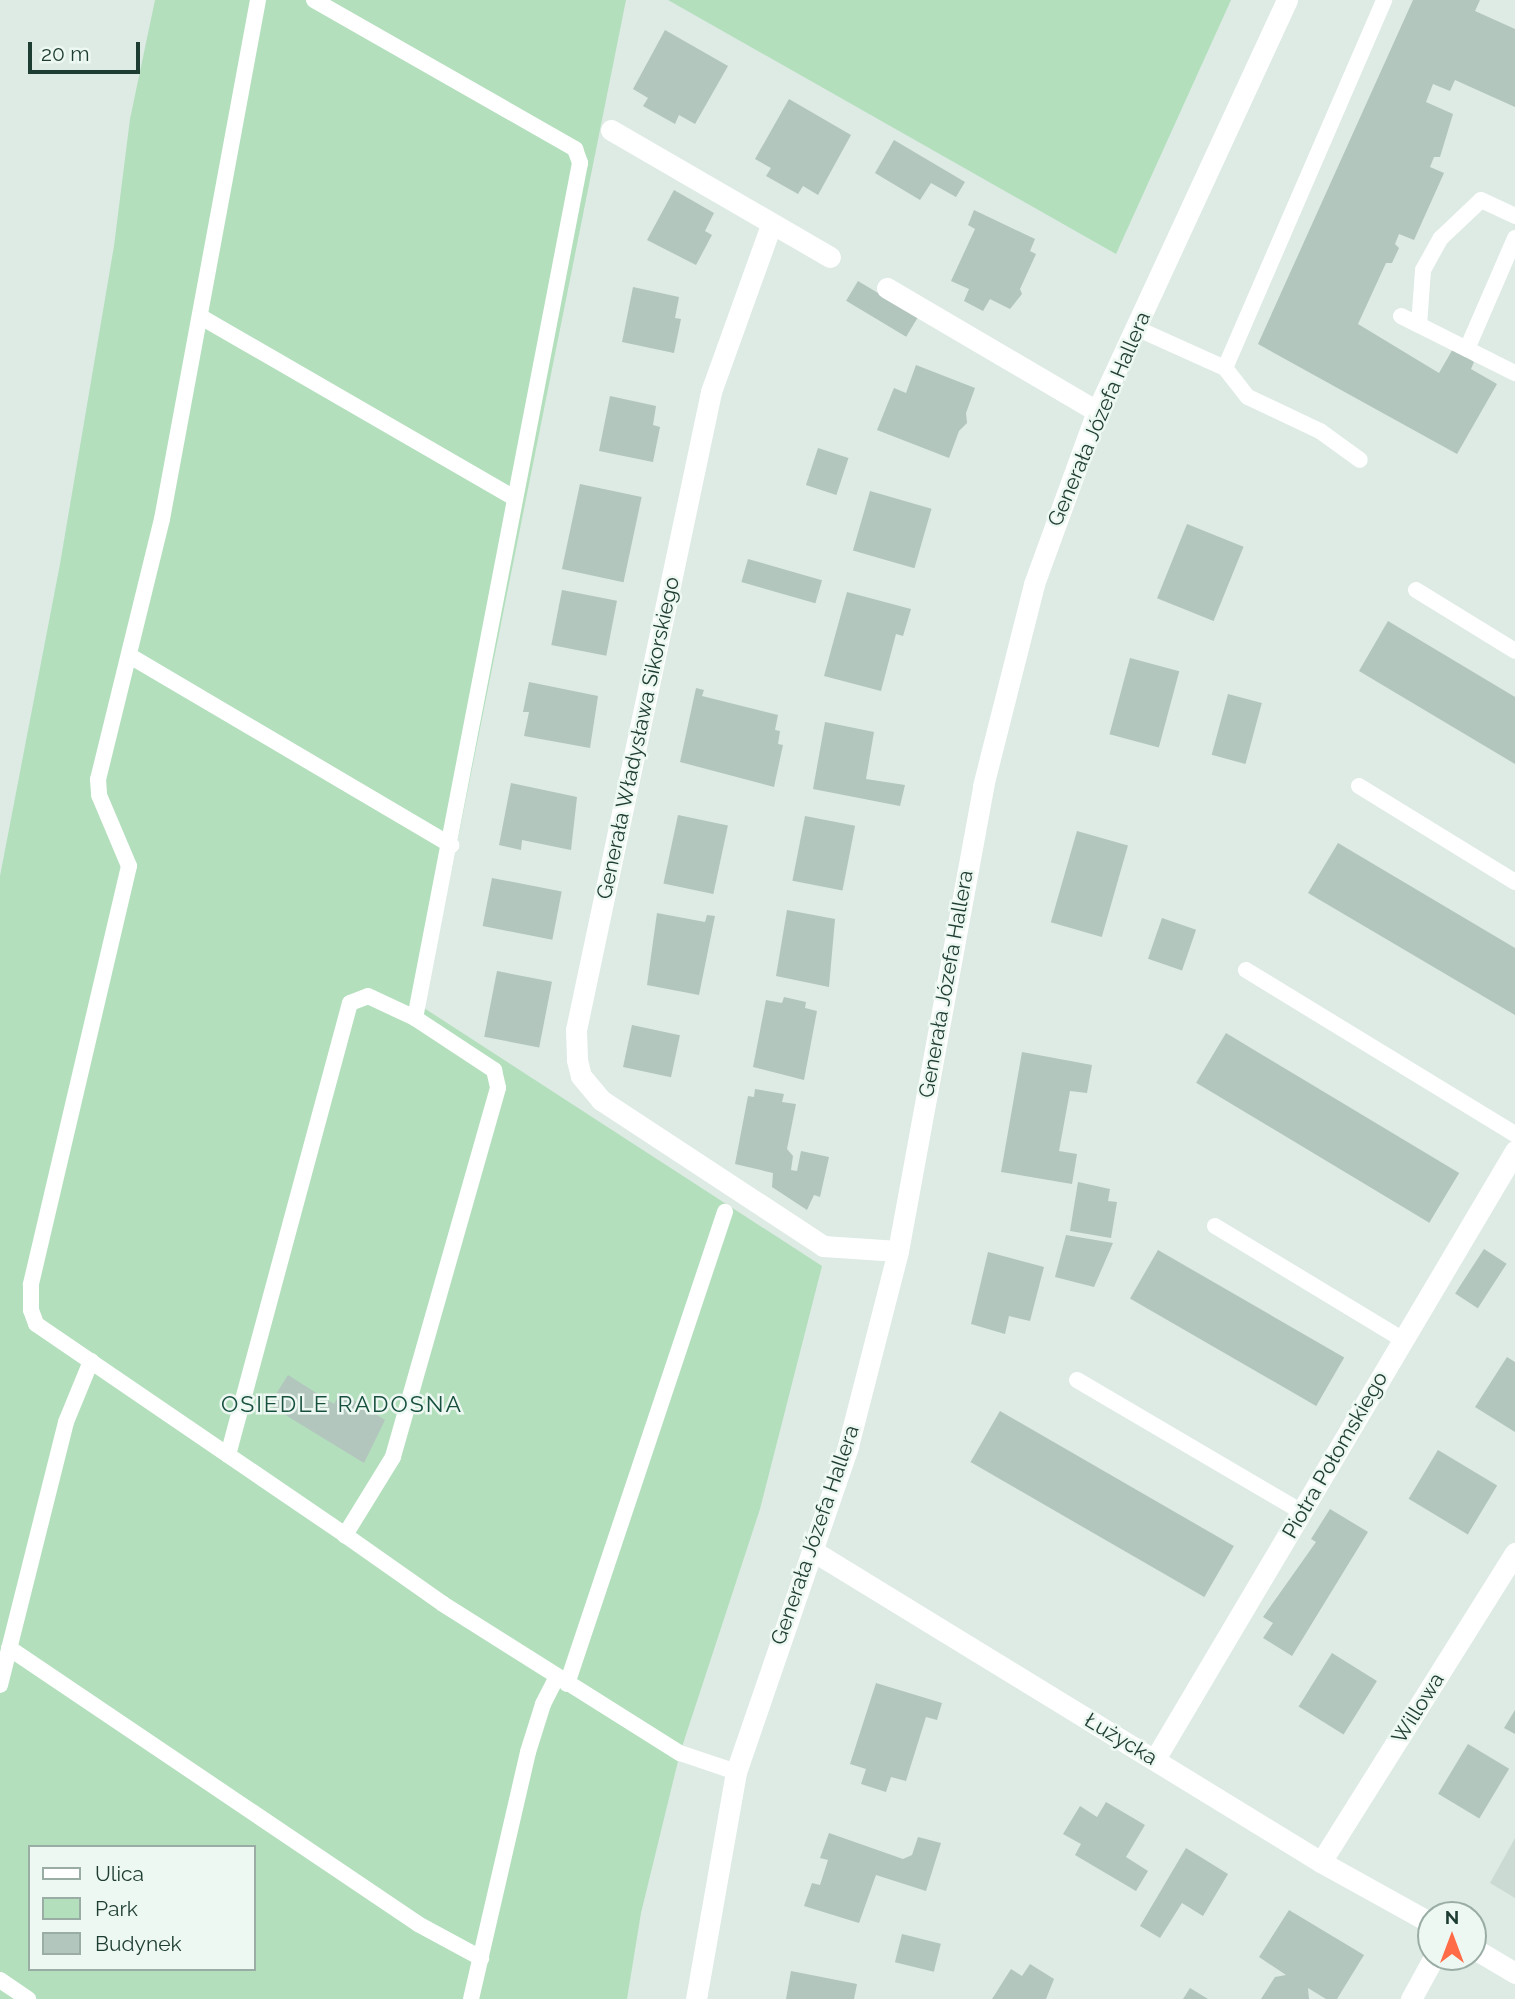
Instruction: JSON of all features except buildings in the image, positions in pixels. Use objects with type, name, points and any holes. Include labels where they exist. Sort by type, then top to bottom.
[{"type":"street","name":"Generała Józefa Hallera","points":[[696,1999],[736,1772],[848,1447],[898,1251],[982,786],[1034,584],[1097,411],[1287,0]]},
{"type":"street","points":[[611,130],[830,257]]},
{"type":"street","name":"Generała Władysława Sikorskiego","points":[[771,225],[711,391],[576,1030],[577,1060],[581,1076],[601,1100],[823,1246],[898,1251]]},
{"type":"street","points":[[887,288],[1097,411]]},
{"type":"street","name":"Piotra Połomskiego","points":[[1155,1759],[1515,1151]]},
{"type":"street","name":"Łużycka","points":[[813,1551],[1321,1862],[1417,1915]]},
{"type":"street","name":"Willowa","points":[[1321,1862],[1515,1553]]},
{"type":"street","points":[[1487,1956],[1515,1973]]},
{"type":"street","points":[[1411,1999],[1426,1971]]},
{"type":"lane","points":[[258,0],[163,519],[98,779],[99,795],[128,866],[31,1285],[36,1324],[562,1680],[680,1753],[736,1772]]},
{"type":"lane","points":[[314,0],[575,149],[580,163],[513,498],[451,845],[415,1018]]},
{"type":"lane","points":[[1225,369],[1384,0]]},
{"type":"lane","points":[[1419,325],[1423,270],[1441,238],[1481,200],[1515,216]]},
{"type":"lane","points":[[1467,349],[1515,238]]},
{"type":"lane","points":[[1401,316],[1515,373]]},
{"type":"lane","points":[[201,317],[513,498]]},
{"type":"lane","points":[[1136,328],[1225,369],[1248,397],[1320,431],[1360,460]]},
{"type":"lane","points":[[1416,590],[1515,651]]},
{"type":"lane","points":[[130,656],[451,845]]},
{"type":"lane","points":[[1359,786],[1515,882]]},
{"type":"lane","points":[[1246,970],[1515,1134]]},
{"type":"lane","points":[[228,1455],[350,1003],[368,996],[415,1018],[494,1070],[498,1088],[393,1457],[345,1535]]},
{"type":"lane","points":[[471,1999],[528,1752],[543,1704],[562,1680],[724,1212]]},
{"type":"lane","points":[[1215,1226],[1403,1340]]},
{"type":"lane","points":[[0,1685],[66,1422],[91,1361]]},
{"type":"lane","points":[[1077,1380],[1302,1512]]},
{"type":"lane","points":[[9,1648],[407,1916],[481,1958]]},
{"type":"lane","points":[[0,1980],[28,1999]]},
{"type":"shaded area","points":[[1515,1838],[1515,1898],[1490,1883]]},
{"type":"green space","points":[[155,0],[626,0],[424,1008],[822,1266],[760,1509],[680,1753],[641,1913],[627,1999],[0,1999],[0,876],[60,564],[114,246],[130,119]]},
{"type":"green space","points":[[668,0],[1231,0],[1116,254]]},
{"type":"district","name":"OSIEDLE RADOSNA","points":[[342,1404]]}]
